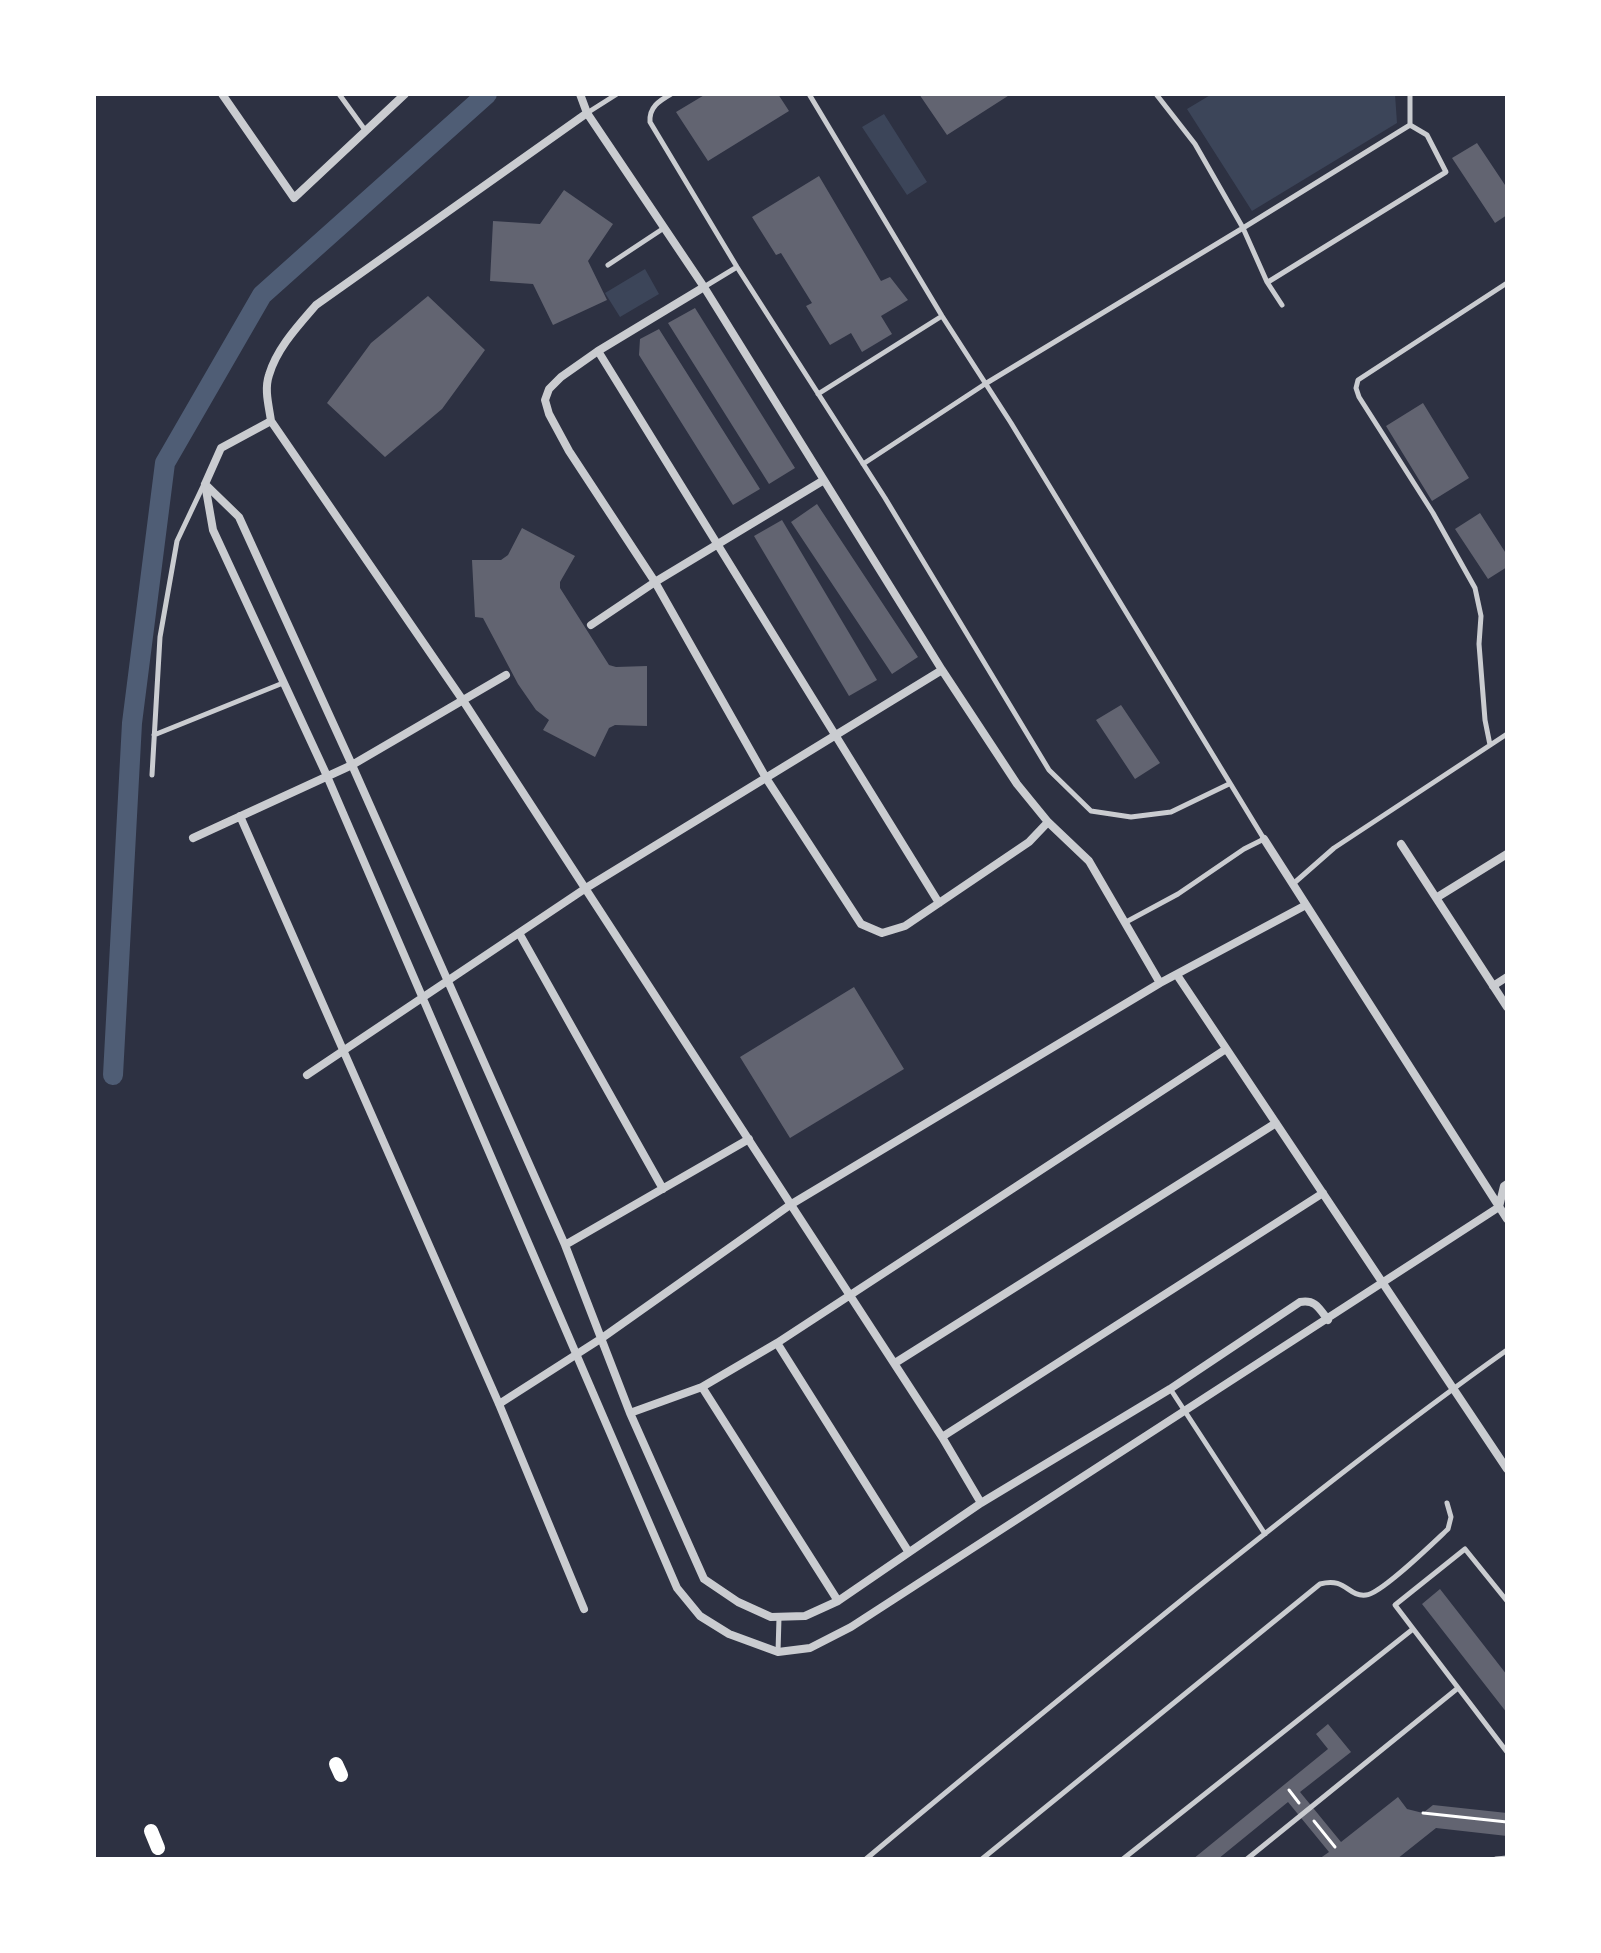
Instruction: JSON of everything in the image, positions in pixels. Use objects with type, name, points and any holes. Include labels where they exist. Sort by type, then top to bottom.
[{"type":"main road","points":[[151,1831],[158,1848]]},
{"type":"street","points":[[222,94],[294,198],[405,94]]},
{"type":"street","points":[[580,94],[587,113],[704,287],[942,670],[1017,784],[1048,822],[1089,861],[1160,983]]},
{"type":"street","points":[[587,113],[316,305],[285,342],[268,376],[271,421],[464,702],[895,1363],[981,1503]]},
{"type":"street","points":[[704,287],[561,377],[549,389],[545,400],[569,451],[655,582],[766,778],[861,924],[882,933],[905,926],[1029,842],[1048,822]]},
{"type":"street","points":[[598,351],[939,903]]},
{"type":"street","points":[[271,421],[221,448],[205,484],[213,530],[285,682],[424,997],[677,1588],[700,1616],[729,1634],[778,1652],[810,1648],[851,1627],[1499,1207],[1507,1184]]},
{"type":"street","points":[[591,625],[655,582],[824,480]]},
{"type":"street","points":[[205,484],[239,517],[565,1245],[630,1413],[704,1579],[738,1602],[771,1617],[805,1616],[838,1601],[981,1503],[1170,1389],[1300,1302],[1316,1304],[1328,1320]]},
{"type":"street","points":[[307,1075],[586,888],[942,670]]},
{"type":"street","points":[[193,838],[352,765],[506,675]]},
{"type":"street","points":[[240,816],[499,1404],[584,1609]]},
{"type":"street","points":[[1264,839],[1507,1219]]},
{"type":"street","points":[[1401,844],[1507,1007]]},
{"type":"street","points":[[1436,898],[1507,854]]},
{"type":"street","points":[[499,1404],[602,1338],[790,1205],[1160,983],[1306,905]]},
{"type":"street","points":[[519,933],[663,1189]]},
{"type":"street","points":[[1177,975],[1507,1469]]},
{"type":"street","points":[[1493,986],[1507,977]]},
{"type":"street","points":[[630,1413],[702,1387],[777,1343],[1226,1049]]},
{"type":"street","points":[[895,1363],[1276,1123]]},
{"type":"street","points":[[565,1245],[749,1139]]},
{"type":"street","points":[[942,1437],[1323,1193]]},
{"type":"street","points":[[777,1343],[908,1551]]},
{"type":"street","points":[[702,1387],[838,1601]]},
{"type":"lane","points":[[339,94],[365,130]]},
{"type":"lane","points":[[587,113],[617,94]]},
{"type":"lane","points":[[671,94],[656,103],[649,114],[650,122],[1049,770],[1091,811],[1131,817],[1171,812],[1229,784]]},
{"type":"lane","points":[[809,94],[1264,839],[1178,894],[1126,922]]},
{"type":"lane","points":[[1156,94],[1195,144],[1282,305]]},
{"type":"lane","points":[[1410,94],[1410,125]]},
{"type":"lane","points":[[863,464],[985,384],[1410,125]]},
{"type":"lane","points":[[1267,282],[1446,172],[1427,135],[1410,125]]},
{"type":"lane","points":[[608,265],[665,228]]},
{"type":"lane","points":[[704,287],[737,267]]},
{"type":"lane","points":[[1490,745],[1479,644],[1481,616],[1475,588],[1356,388],[1358,380],[1507,283]]},
{"type":"lane","points":[[818,394],[942,316]]},
{"type":"lane","points":[[152,775],[160,637],[177,541],[205,484]]},
{"type":"lane","points":[[154,735],[285,682]]},
{"type":"lane","points":[[1293,884],[1334,848],[1507,734]]},
{"type":"lane","points":[[866,1859],[985,1758],[1265,1534],[1453,1388],[1507,1350]]},
{"type":"lane","points":[[1170,1389],[1265,1534]]},
{"type":"lane","points":[[982,1859],[1320,1584],[1332,1581],[1342,1583],[1356,1594],[1375,1593],[1448,1529],[1451,1517],[1447,1503]]},
{"type":"lane","points":[[1507,1601],[1465,1549],[1395,1605],[1507,1752]]},
{"type":"lane","points":[[778,1652],[779,1618]]},
{"type":"lane","points":[[1123,1859],[1413,1629]]},
{"type":"lane","points":[[1247,1859],[1458,1688]]},
{"type":"lane","points":[[1496,1859],[1507,1858]]},
{"type":"path","points":[[1423,1813],[1507,1822]]},
{"type":"shaded area","points":[[1212,94],[1395,94],[1397,123],[1252,211],[1187,109]]},
{"type":"shaded area","points":[[884,114],[927,182],[907,195],[862,127]]},
{"type":"shaded area","points":[[645,269],[659,294],[620,317],[605,293]]},
{"type":"building","points":[[706,94],[778,94],[789,111],[708,161],[676,112]]},
{"type":"building","points":[[919,94],[1011,94],[947,135]]},
{"type":"building","points":[[1477,143],[1507,188],[1507,215],[1495,223],[1452,158]]},
{"type":"building","points":[[819,176],[881,281],[890,277],[908,300],[881,316],[892,334],[862,352],[851,333],[830,345],[806,306],[812,303],[781,253],[776,255],[752,217]]},
{"type":"building","points":[[564,190],[613,224],[588,261],[607,300],[553,325],[533,284],[490,281],[493,221],[540,224]]},
{"type":"building","points":[[428,296],[485,350],[442,409],[385,457],[327,403],[371,343]]},
{"type":"building","points":[[695,308],[795,468],[769,484],[668,323]]},
{"type":"building","points":[[659,329],[760,489],[733,505],[639,355],[640,339]]},
{"type":"building","points":[[1423,403],[1469,478],[1432,501],[1386,426]]},
{"type":"building","points":[[817,504],[918,657],[892,674],[791,522]]},
{"type":"building","points":[[1480,513],[1507,555],[1507,567],[1488,579],[1455,529]]},
{"type":"building","points":[[782,520],[877,680],[849,696],[754,536]]},
{"type":"building","points":[[522,528],[575,556],[560,582],[560,588],[609,665],[647,666],[647,726],[615,725],[609,728],[595,757],[543,730],[549,720],[536,710],[518,684],[483,618],[475,617],[472,560],[501,560],[508,555]]},
{"type":"building","points":[[1121,705],[1160,763],[1135,779],[1096,720]]},
{"type":"building","points":[[854,987],[904,1069],[790,1138],[740,1057]]},
{"type":"building","points":[[1440,1589],[1507,1675],[1507,1713],[1422,1604]]},
{"type":"building","points":[[1328,1724],[1351,1752],[1300,1792],[1341,1842],[1398,1797],[1407,1809],[1423,1813],[1433,1805],[1507,1813],[1507,1836],[1436,1828],[1397,1859],[1319,1859],[1329,1852],[1288,1802],[1218,1859],[1193,1859],[1328,1749],[1316,1734]]},
{"type":"waterway","points":[[113,1075],[132,723],[165,463],[262,295],[487,94]]}]
